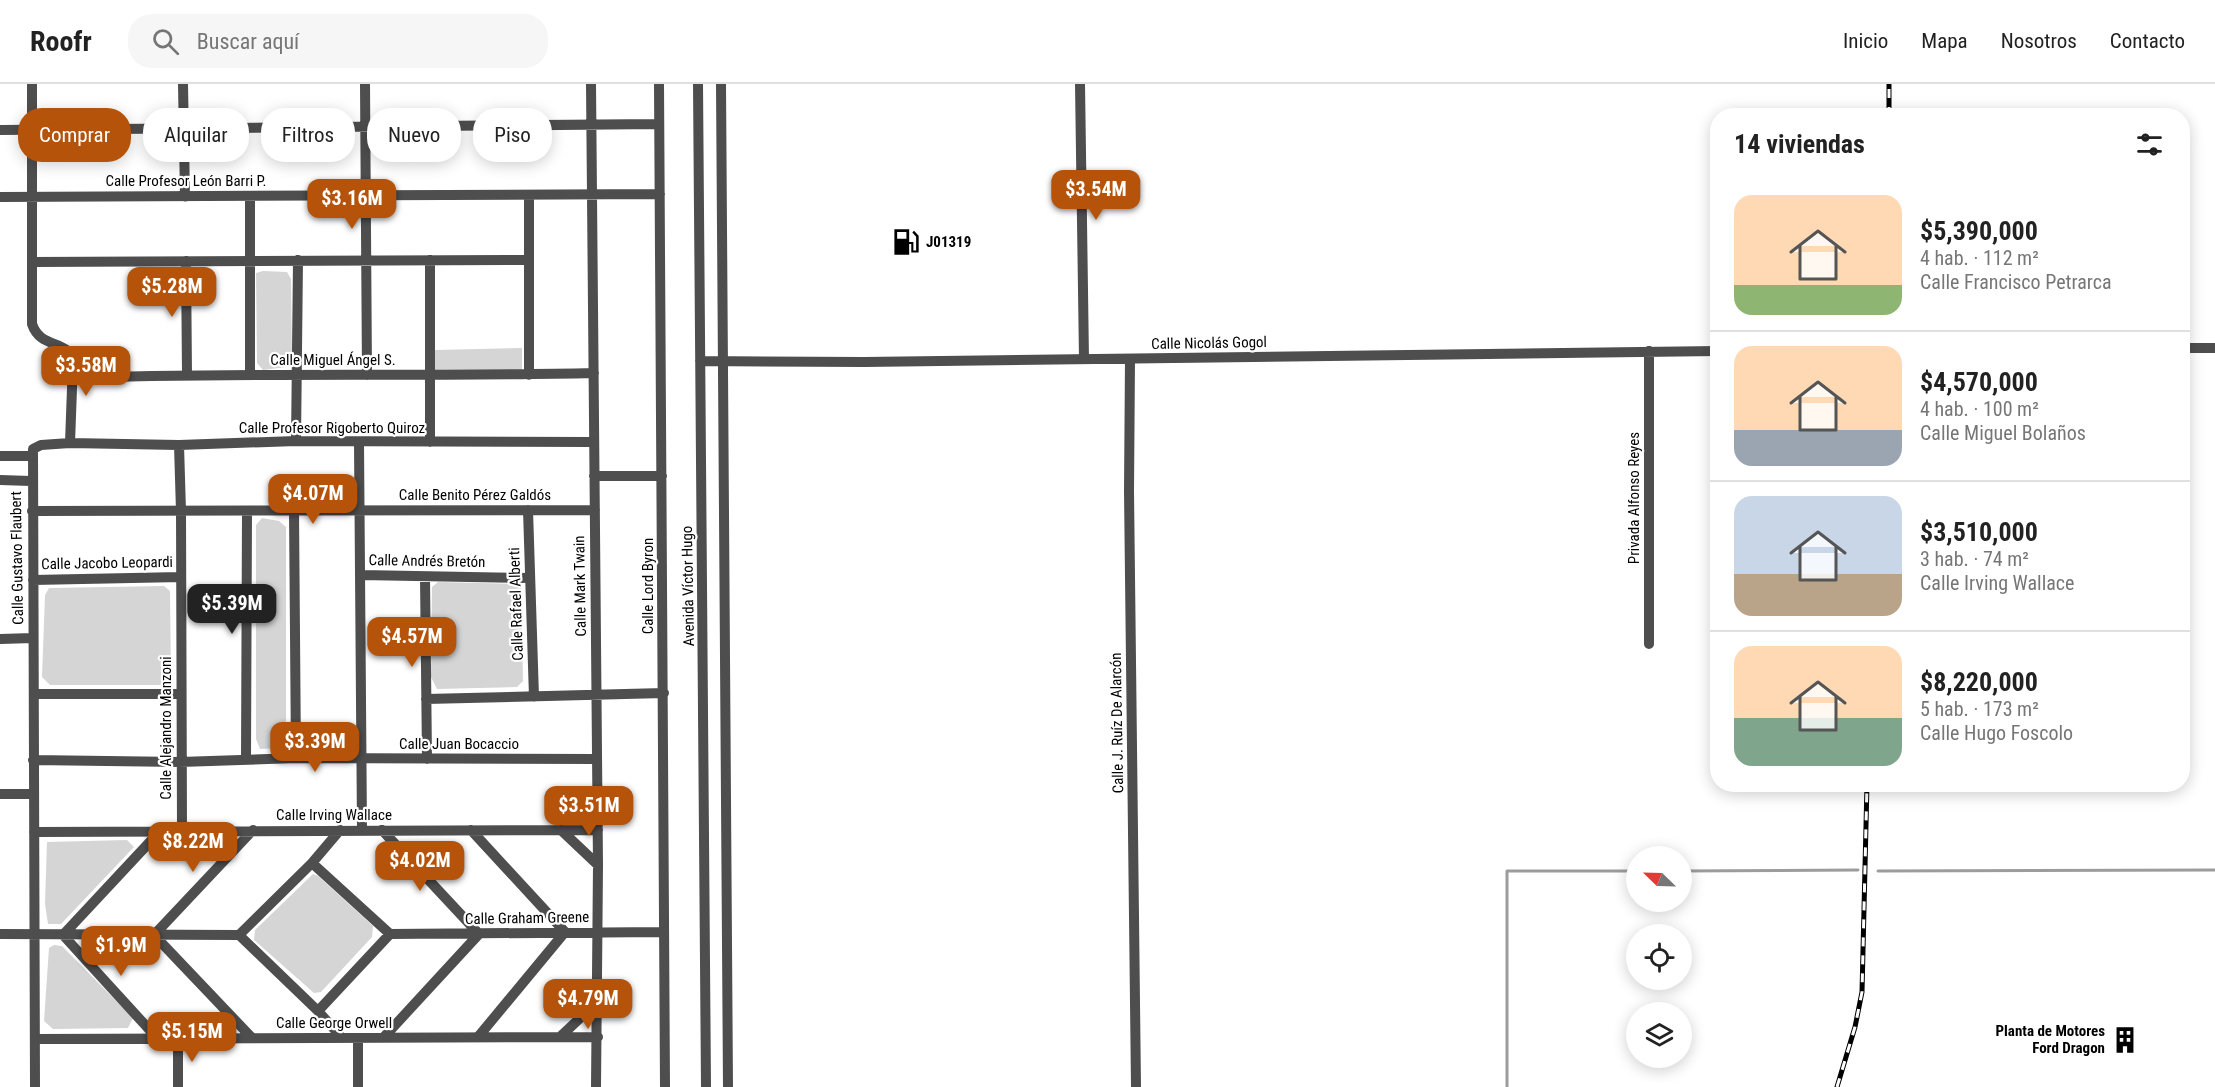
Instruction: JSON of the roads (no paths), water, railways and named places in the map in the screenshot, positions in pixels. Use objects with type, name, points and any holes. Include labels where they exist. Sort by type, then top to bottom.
[{"type":"street","points":[[32,84],[32,108]]},
{"type":"street","points":[[183,84],[183,108]]},
{"type":"street","points":[[366,84],[367,375]]},
{"type":"street","name":"Calle Mark Twain","points":[[591,84],[598,830],[596,1087]]},
{"type":"street","name":"Calle Lord Byron","points":[[659,84],[665,1087]]},
{"type":"street","name":"Avenida Víctor Hugo","points":[[698,84],[706,1087]]},
{"type":"street","points":[[721,84],[728,1087]]},
{"type":"street","points":[[1080,84],[1084,359]]},
{"type":"street","points":[[249,128],[659,124]]},
{"type":"street","points":[[0,130],[18,129]]},
{"type":"street","points":[[0,456],[32,456],[36,446],[70,443],[71,353],[41,338],[36,334],[32,324],[32,162]]},
{"type":"street","points":[[184,162],[185,196]]},
{"type":"street","name":"Calle Profesor León Barri P.","points":[[0,197],[660,194]]},
{"type":"street","points":[[529,195],[529,375]]},
{"type":"street","points":[[250,196],[250,374]]},
{"type":"street","points":[[296,441],[298,260]]},
{"type":"street","points":[[430,260],[430,442]]},
{"type":"street","points":[[32,262],[528,260]]},
{"type":"street","points":[[186,261],[187,375]]},
{"type":"street","points":[[2190,348],[2215,348]]},
{"type":"street","name":"Privada Alfonso Reyes","points":[[1649,351],[1649,644]]},
{"type":"street","name":"Calle Nicolás Gogol","points":[[700,361],[1130,359],[1710,351]]},
{"type":"street","name":"Calle J. Ruíz De Alarcón","points":[[1130,359],[1129,491],[1136,1087]]},
{"type":"street","name":"Calle Miguel Ángel S.","points":[[72,378],[250,374],[297,376],[594,373]]},
{"type":"street","name":"Calle Profesor Rigoberto Quiroz","points":[[70,443],[179,445],[296,441],[593,442]]},
{"type":"street","points":[[360,443],[362,830]]},
{"type":"street","name":"Calle Alejandro Manzoni","points":[[179,445],[182,830]]},
{"type":"street","name":"Calle Gustavo Flaubert","points":[[32,456],[35,1087]]},
{"type":"street","points":[[594,476],[662,476]]},
{"type":"street","points":[[0,480],[31,481]]},
{"type":"street","name":"Calle Rafael Alberti","points":[[528,510],[534,697]]},
{"type":"street","name":"Calle Benito Pérez Galdós","points":[[32,511],[595,510]]},
{"type":"street","points":[[246,759],[247,511]]},
{"type":"street","points":[[294,511],[296,758]]},
{"type":"street","name":"Calle Andrés Bretón","points":[[360,575],[530,578]]},
{"type":"street","name":"Calle Jacobo Leopardi","points":[[33,580],[181,577]]},
{"type":"street","points":[[425,577],[427,759]]},
{"type":"street","points":[[0,639],[33,638]]},
{"type":"street","points":[[426,699],[664,693]]},
{"type":"street","points":[[34,694],[180,694]]},
{"type":"street","name":"Calle Juan Bocaccio","points":[[33,760],[180,762],[296,758],[597,759]]},
{"type":"street","points":[[0,794],[33,794]]},
{"type":"street","points":[[63,935],[161,830]]},
{"type":"street","points":[[154,935],[253,830]]},
{"type":"street","points":[[239,935],[312,863],[340,830]]},
{"type":"street","points":[[382,830],[479,934],[384,1037]]},
{"type":"street","points":[[471,830],[565,932],[478,1037]]},
{"type":"street","points":[[561,830],[598,865]]},
{"type":"street","name":"Calle Irving Wallace","points":[[34,832],[598,830]]},
{"type":"street","points":[[312,863],[390,934],[318,1011]]},
{"type":"street","name":"Calle Graham Greene","points":[[390,934],[664,932]]},
{"type":"street","points":[[0,934],[239,935],[318,1011],[342,1038]]},
{"type":"street","points":[[63,935],[158,1038]]},
{"type":"street","points":[[154,935],[252,1038]]},
{"type":"street","points":[[560,1037],[597,1002]]},
{"type":"street","name":"Calle George Orwell","points":[[35,1039],[598,1037]]},
{"type":"street","points":[[178,1038],[178,1087]]},
{"type":"street","points":[[358,1038],[358,1087]]},
{"type":"waterway","points":[[1692,871],[1858,870]]},
{"type":"waterway","points":[[1878,871],[2215,870]]},
{"type":"waterway","points":[[1507,1087],[1507,871],[1626,871]]},
{"type":"railway","points":[[1889,84],[1889,108]]},
{"type":"railway","points":[[1837,1087],[1855,1027],[1862,992],[1867,792]]},
{"type":"place","name":"J01319","points":[[906,242]]},
{"type":"place","name":"Planta de Motores Ford Dragon","points":[[2125,1040]]}]
